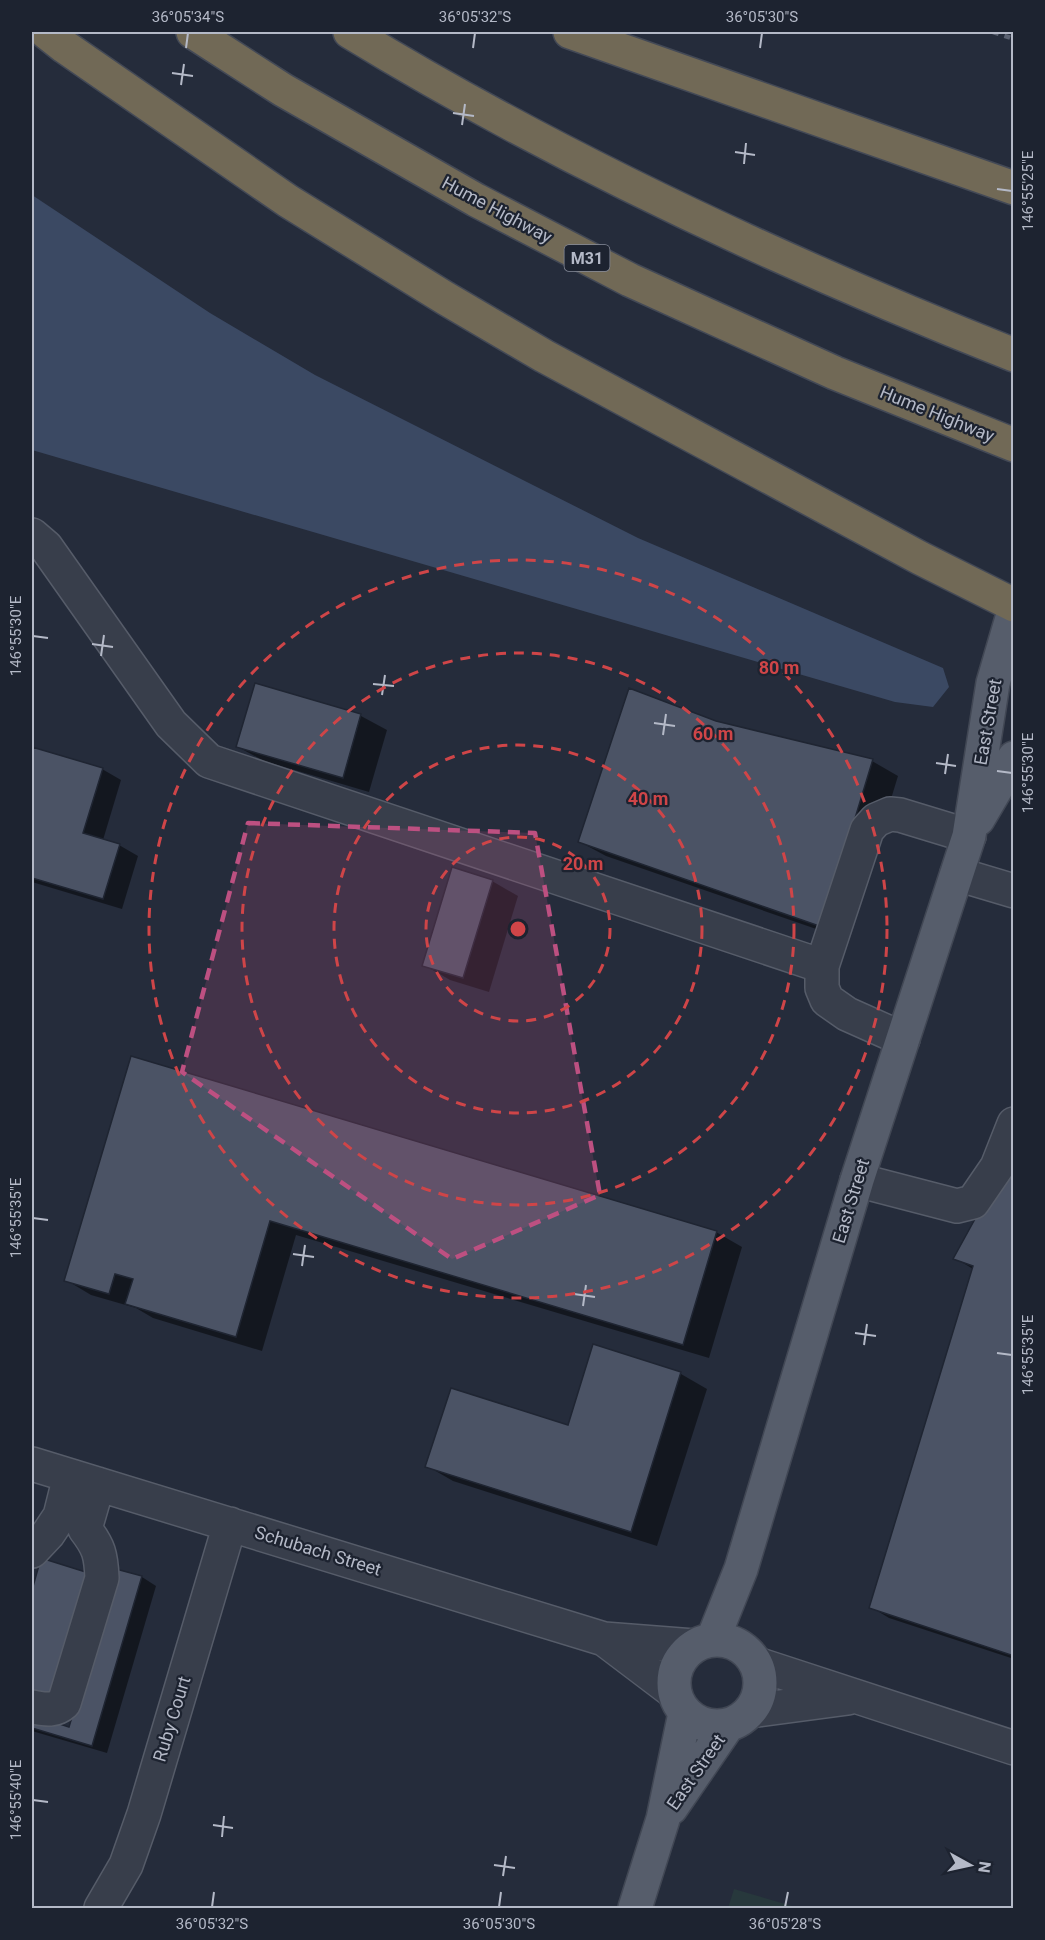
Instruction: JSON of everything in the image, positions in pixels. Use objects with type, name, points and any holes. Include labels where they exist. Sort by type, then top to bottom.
[{"type":"highway","points":[[46,32],[288,201],[445,298],[555,362],[909,552],[1014,605]]},
{"type":"highway","name":"Hume Highway","points":[[193,32],[303,102],[476,200],[630,280],[835,373],[1008,443]]},
{"type":"highway","points":[[350,32],[527,134],[728,233],[884,304],[1014,355]]},
{"type":"highway","points":[[570,32],[1014,188]]},
{"type":"main road","name":"East Street","points":[[703,1642],[741,1569],[857,1180],[969,836],[993,683],[1014,610]]},
{"type":"main road","name":"East Street","points":[[969,836],[1014,758]]},
{"type":"main road","name":"East Street","points":[[741,1569],[751,1657]]},
{"type":"main road","points":[[730,1641],[751,1657],[760,1680],[758,1696],[739,1718],[716,1727],[705,1725],[680,1702],[674,1679],[677,1666],[684,1655],[703,1642],[730,1641]]},
{"type":"main road","name":"East Street","points":[[635,1908],[663,1819],[680,1702]]},
{"type":"main road","name":"East Street","points":[[663,1819],[739,1718]]},
{"type":"street","points":[[32,535],[46,547],[171,724],[209,761],[822,966]]},
{"type":"street","points":[[903,1039],[848,1014],[827,1000],[822,988],[822,966],[867,830],[876,820],[890,814],[900,815],[969,836]]},
{"type":"street","points":[[957,874],[1014,891]]},
{"type":"street","points":[[857,1180],[957,1206],[973,1202],[997,1167],[1014,1124]]},
{"type":"street","name":"Schubach Street","points":[[32,1464],[604,1639],[703,1642]]},
{"type":"street","points":[[32,1551],[48,1534],[84,1480]]},
{"type":"street","points":[[32,1707],[51,1710],[59,1708],[64,1703],[102,1578],[102,1560],[97,1546],[85,1529],[84,1480]]},
{"type":"street","name":"Ruby Court","points":[[100,1908],[126,1864],[144,1814],[231,1524]]},
{"type":"street","name":"Schubach Street","points":[[604,1639],[680,1702]]},
{"type":"street","points":[[751,1657],[856,1697],[1014,1748]]},
{"type":"street","points":[[739,1718],[856,1697]]},
{"type":"highlighted area","points":[[248,823],[535,833],[600,1195],[452,1259],[182,1072]]},
{"type":"shaded area","points":[[734,1889],[799,1908],[728,1908]]},
{"type":"water","points":[[32,195],[210,313],[315,375],[638,538],[943,668],[949,687],[933,707],[895,702],[32,450]]},
{"type":"building","points":[[255,683],[361,714],[343,778],[236,747]]},
{"type":"building","points":[[629,688],[716,721],[873,759],[822,927],[578,842]]},
{"type":"building","points":[[32,747],[103,768],[83,833],[120,844],[103,899],[32,878]]},
{"type":"building","points":[[452,867],[493,880],[463,978],[422,966]]},
{"type":"building","points":[[131,1056],[717,1231],[683,1345],[270,1221],[236,1337],[125,1304],[133,1279],[115,1274],[109,1294],[64,1281]]},
{"type":"building","points":[[1014,1148],[1014,1656],[869,1608],[973,1266],[953,1259]]},
{"type":"building","points":[[593,1344],[681,1372],[631,1532],[425,1467],[451,1388],[568,1425]]},
{"type":"building","points":[[41,1558],[92,1574],[52,1700],[32,1693],[32,1590]]},
{"type":"building","points":[[116,1569],[142,1576],[92,1746],[32,1728],[32,1715],[69,1727]]},
{"type":"railway","points":[[993,32],[1014,39]]}]
